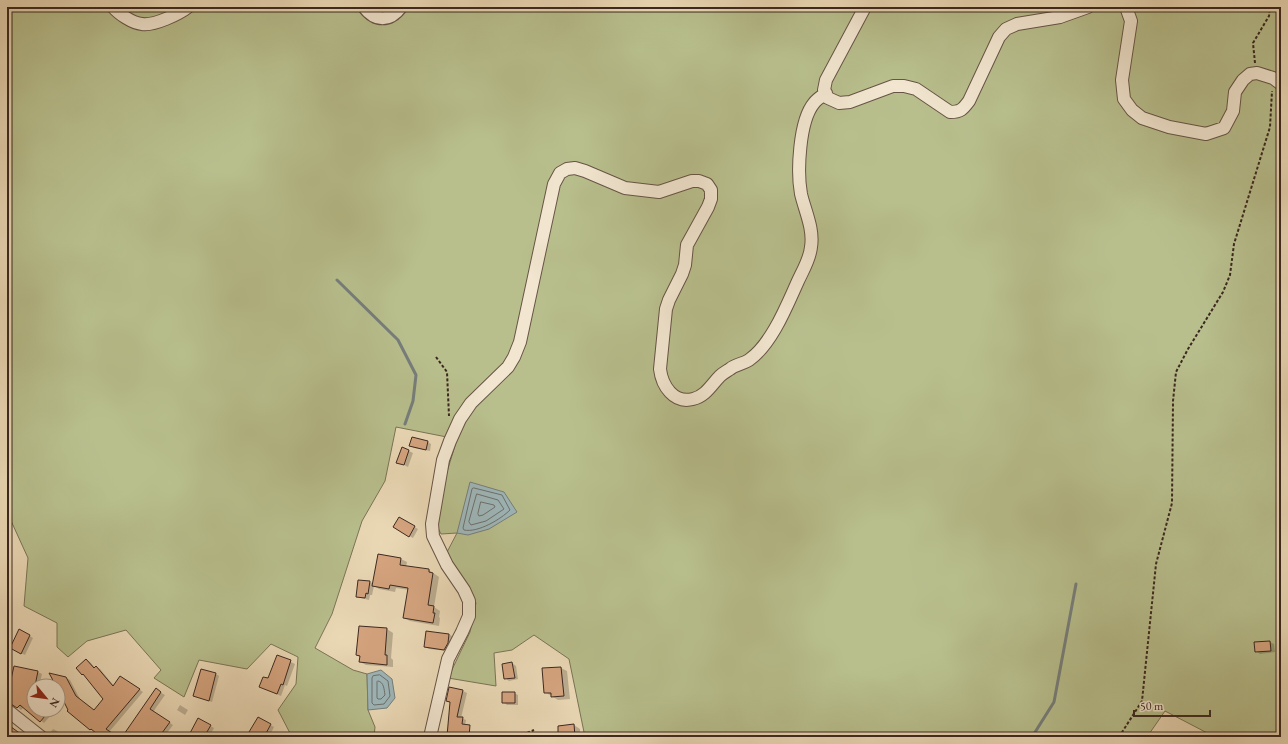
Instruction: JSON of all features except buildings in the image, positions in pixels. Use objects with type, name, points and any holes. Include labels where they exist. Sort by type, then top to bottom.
[{"type":"street","points":[[113,7],[117,12],[142,24],[155,22],[188,7]]},
{"type":"street","points":[[364,7],[368,13],[374,17],[386,19],[395,14],[401,7]]},
{"type":"street","points":[[865,7],[826,80],[824,90],[828,98],[838,103],[850,102],[893,86],[904,86],[916,89],[950,112],[957,112],[969,101],[998,37],[1006,29],[1017,24],[1060,17],[1088,7]]},
{"type":"street","points":[[1126,7],[1131,21],[1122,80],[1124,99],[1132,110],[1142,118],[1169,127],[1206,134],[1224,128],[1233,111],[1235,92],[1243,80],[1250,74],[1257,73],[1277,81]]},
{"type":"street","points":[[430,737],[448,659],[469,616],[469,602],[464,590],[447,565],[433,536],[432,524],[443,460],[460,419],[471,403],[508,367],[514,357],[520,342],[554,184],[560,173],[567,169],[575,168],[625,188],[642,191],[659,192],[692,181],[699,181],[706,184],[711,190],[711,199],[708,207],[687,245],[682,274],[669,300],[666,310],[660,369],[666,388],[673,395],[683,400],[692,400],[698,398],[709,389],[720,376],[732,367],[749,360],[764,345],[782,316],[808,259],[811,248],[812,234],[801,193],[799,164],[806,118],[814,103],[826,94]]},
{"type":"street","points":[[7,710],[41,737]]},
{"type":"path","points":[[1257,73],[1253,43],[1269,16],[1270,7]]},
{"type":"path","points":[[1119,737],[1142,701],[1156,564],[1172,503],[1173,401],[1176,372],[1188,349],[1223,292],[1230,275],[1234,244],[1270,127],[1277,81]]},
{"type":"path","points":[[436,357],[447,372],[449,418]]},
{"type":"path","points":[[518,737],[534,730]]},
{"type":"green space","points":[[7,7],[1281,7],[1281,737],[1215,737],[1165,711],[1147,737],[1088,737],[1076,733],[1073,737],[819,737],[818,735],[809,734],[802,737],[585,737],[569,659],[534,635],[512,650],[494,653],[496,686],[448,678],[470,632],[476,603],[446,554],[457,533],[441,534],[433,518],[457,439],[396,427],[385,481],[362,521],[332,614],[315,648],[353,670],[367,674],[368,710],[375,727],[374,737],[292,737],[278,710],[296,684],[298,657],[271,644],[247,669],[199,660],[184,697],[154,678],[161,670],[126,630],[87,641],[68,657],[57,647],[57,623],[24,606],[28,558],[7,512]]},
{"type":"water","points":[[470,482],[504,492],[517,512],[489,529],[468,535],[457,533]]},
{"type":"water","points":[[381,670],[392,679],[395,698],[387,708],[368,710],[367,674]]},
{"type":"waterway","points":[[337,280],[398,340],[416,375],[413,401],[405,424]]},
{"type":"waterway","points":[[1032,737],[1054,702],[1076,584]]}]
